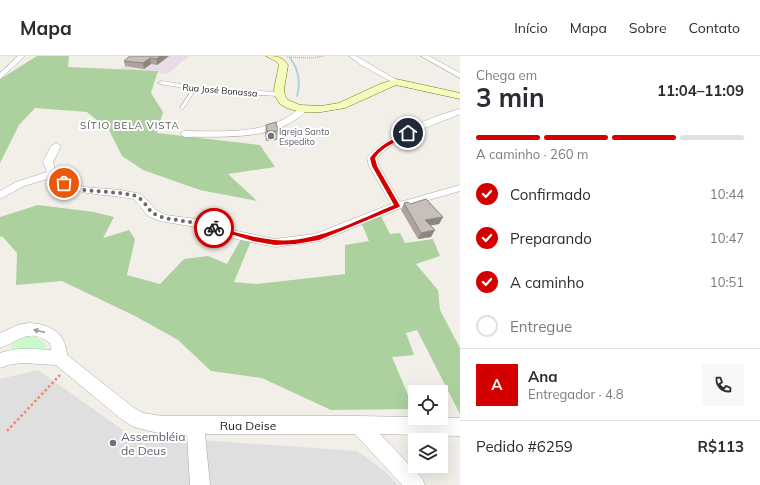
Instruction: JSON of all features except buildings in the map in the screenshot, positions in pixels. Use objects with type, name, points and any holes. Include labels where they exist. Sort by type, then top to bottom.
[{"type":"main road","points":[[273,57],[282,62],[284,65],[279,94],[287,104],[292,107],[304,109],[324,109],[348,104],[396,82],[460,96]]},
{"type":"street","points":[[0,77],[22,56]]},
{"type":"street","points":[[352,56],[368,67],[396,82]]},
{"type":"street","points":[[424,56],[460,76]]},
{"type":"street","points":[[448,63],[451,71]]},
{"type":"street","name":"Rua José Bonassa","points":[[162,83],[194,89],[279,94]]},
{"type":"street","points":[[184,134],[247,131],[271,127],[286,122],[304,109]]},
{"type":"street","points":[[397,206],[374,166],[372,158],[376,152],[387,144],[408,133],[460,111]]},
{"type":"street","points":[[56,146],[48,162],[52,174],[64,183],[83,190],[137,196],[152,213],[164,218],[196,223],[231,234],[275,243],[317,238],[397,206],[460,188]]},
{"type":"street","points":[[0,196],[20,184],[52,174]]},
{"type":"street","points":[[0,341],[21,330],[33,329],[42,331],[55,340],[63,362],[29,356],[7,358],[0,361]]},
{"type":"street","name":"Rua Deise","points":[[63,362],[108,400],[127,413],[140,420],[162,425],[359,425],[460,427]]},
{"type":"street","points":[[195,425],[200,485]]},
{"type":"street","points":[[359,425],[415,485]]},
{"type":"lane","points":[[182,108],[194,89]]},
{"type":"path","points":[[273,57],[313,58],[324,56]]},
{"type":"path","points":[[7,431],[63,362]]},
{"type":"shaded area","points":[[138,56],[189,56],[167,74],[120,69]]},
{"type":"shaded area","points":[[38,370],[130,435],[357,451],[386,472],[398,485],[0,485],[0,379]]},
{"type":"green space","points":[[37,56],[69,56],[68,67],[158,71],[151,93],[163,112],[157,133],[260,145],[275,167],[228,174],[257,201],[200,190],[143,170],[122,156],[109,130],[87,112],[35,108],[19,125],[0,163],[0,79]]},
{"type":"green space","points":[[38,205],[94,212],[114,217],[103,238],[129,230],[135,239],[127,275],[160,284],[184,259],[208,256],[227,264],[241,239],[251,241],[234,282],[257,284],[345,274],[345,245],[369,241],[361,222],[381,216],[390,234],[400,233],[405,243],[433,239],[440,256],[416,264],[438,290],[440,310],[460,348],[460,414],[448,391],[448,385],[445,385],[417,330],[406,333],[414,355],[392,357],[408,395],[408,409],[331,410],[262,378],[211,371],[178,340],[135,316],[62,281],[16,285],[17,253],[2,236],[0,237],[0,217]]},
{"type":"green space","points":[[26,335],[37,338],[45,344],[46,349],[12,350],[11,345],[15,339]]},
{"type":"waterway","points":[[290,58],[297,72],[299,81],[297,96]]},
{"type":"way so far","points":[[64,183],[83,190],[137,196],[152,213],[164,218],[196,223],[214,228]]},
{"type":"place","name":"Igreja Santo Espedito","points":[[271,136]]},
{"type":"place","name":"Assembléia de Deus","points":[[113,443]]},
{"type":"district","name":"SÍTIO BELA VISTA","points":[[130,125]]},
{"type":"route","points":[[214,228],[231,234],[275,243],[295,242],[317,238],[397,206],[374,166],[372,158],[376,152],[387,144],[408,133]]}]
